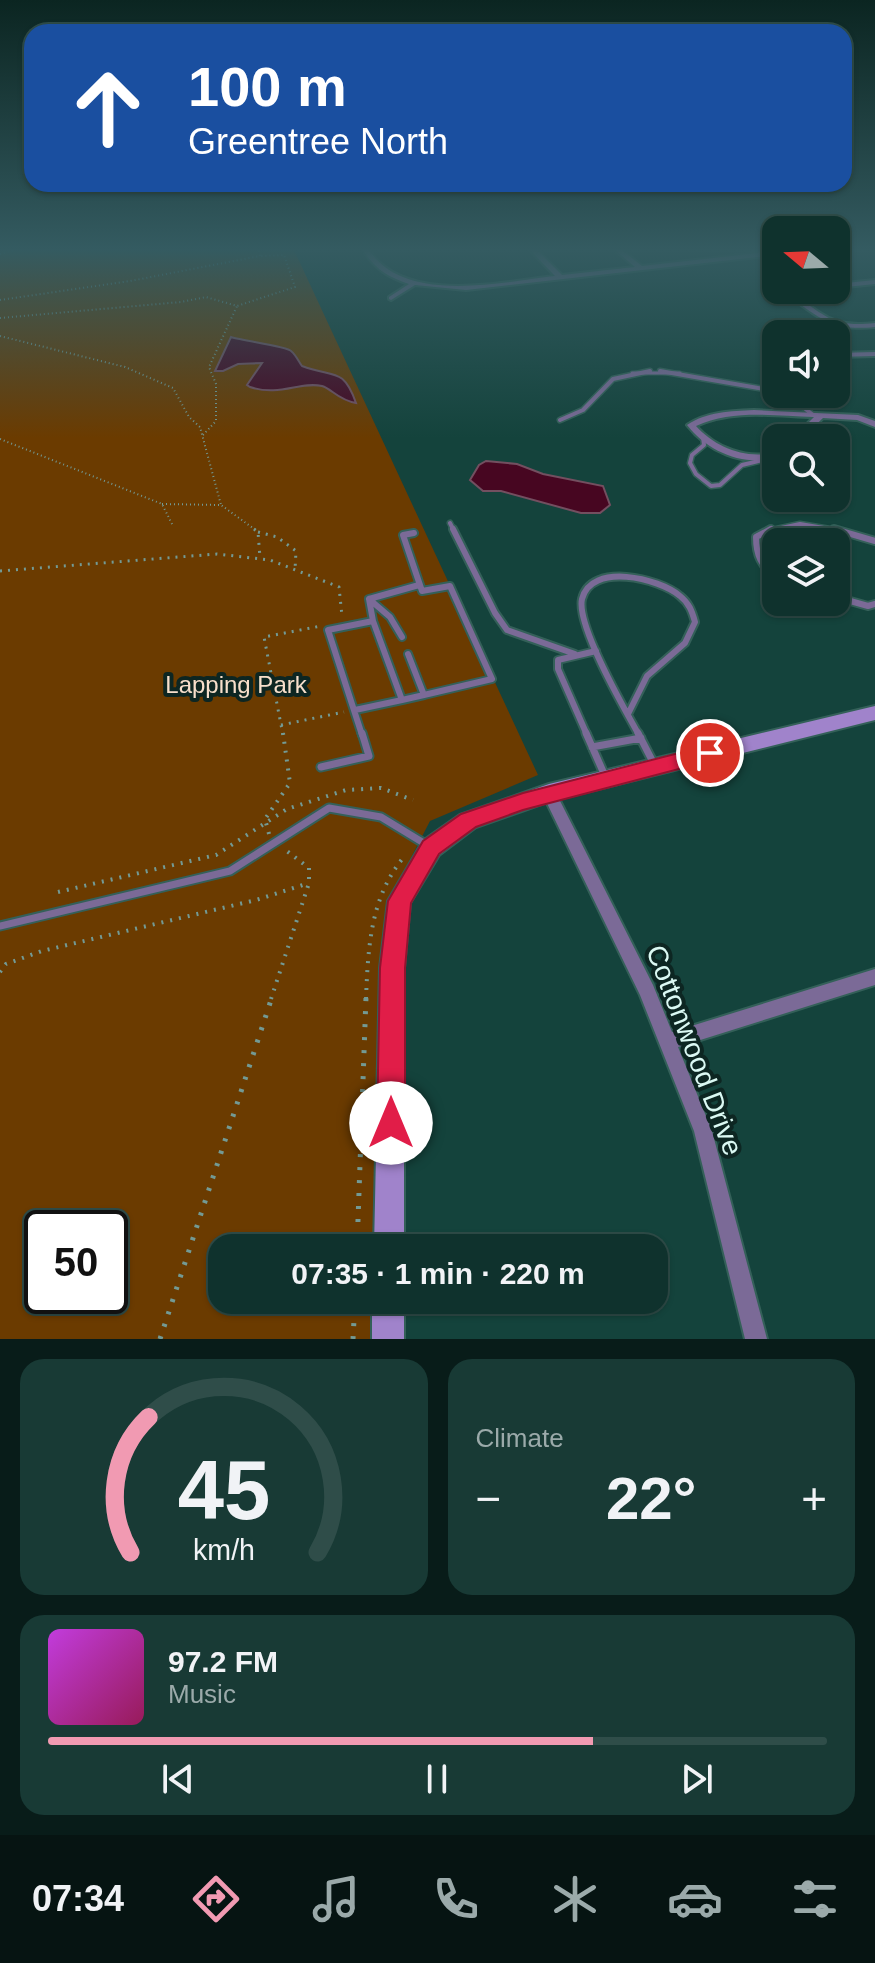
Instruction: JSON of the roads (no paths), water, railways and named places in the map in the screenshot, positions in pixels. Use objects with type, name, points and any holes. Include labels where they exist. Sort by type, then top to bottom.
[{"type":"main road","points":[[389,1234],[392,968],[399,901],[431,848],[468,821],[549,793],[875,713]]},
{"type":"main road","points":[[388,1314],[388,1339]]},
{"type":"street","points":[[815,312],[833,325],[849,328],[875,325]]},
{"type":"street","points":[[850,357],[875,354]]},
{"type":"street","points":[[762,457],[741,457],[703,437],[691,425],[701,419],[756,413],[858,418],[875,424]]},
{"type":"street","points":[[809,424],[817,415]]},
{"type":"street","name":"Cottonwood Drive","points":[[549,793],[647,991],[703,1131],[756,1339]]},
{"type":"street","points":[[667,1042],[875,977]]},
{"type":"lane","points":[[560,420],[583,409],[610,380],[635,373],[675,372],[708,377],[762,392]]},
{"type":"lane","points":[[807,408],[817,415]]},
{"type":"lane","points":[[703,437],[704,445],[692,455],[690,463],[696,474],[711,486],[720,485],[742,465],[762,460]]},
{"type":"lane","points":[[450,523],[495,613],[507,630],[575,654]]},
{"type":"lane","points":[[772,528],[786,523],[810,523],[828,528]]},
{"type":"lane","points":[[355,710],[492,679],[450,586],[422,591],[403,535],[414,533]]},
{"type":"lane","points":[[762,533],[756,537],[755,553],[762,565]]},
{"type":"lane","points":[[850,534],[875,541]]},
{"type":"lane","points":[[628,714],[652,669],[687,640],[695,625],[693,612],[686,602],[660,583],[630,576],[601,579],[589,586],[581,597],[580,610],[596,651],[628,714],[641,738],[655,767]]},
{"type":"lane","points":[[369,599],[419,585]]},
{"type":"lane","points":[[369,599],[373,621],[402,700]]},
{"type":"lane","points":[[369,599],[390,617],[402,637]]},
{"type":"lane","points":[[850,601],[873,607]]},
{"type":"lane","points":[[321,767],[369,756],[328,630],[373,621]]},
{"type":"lane","points":[[596,651],[558,660],[558,669],[606,779]]},
{"type":"lane","points":[[408,654],[424,695]]},
{"type":"lane","points":[[592,747],[641,738]]},
{"type":"lane","points":[[0,926],[230,871],[329,808],[381,817],[431,848]]},
{"type":"park label","name":"Lapping Park","points":[[236,685]]}]
